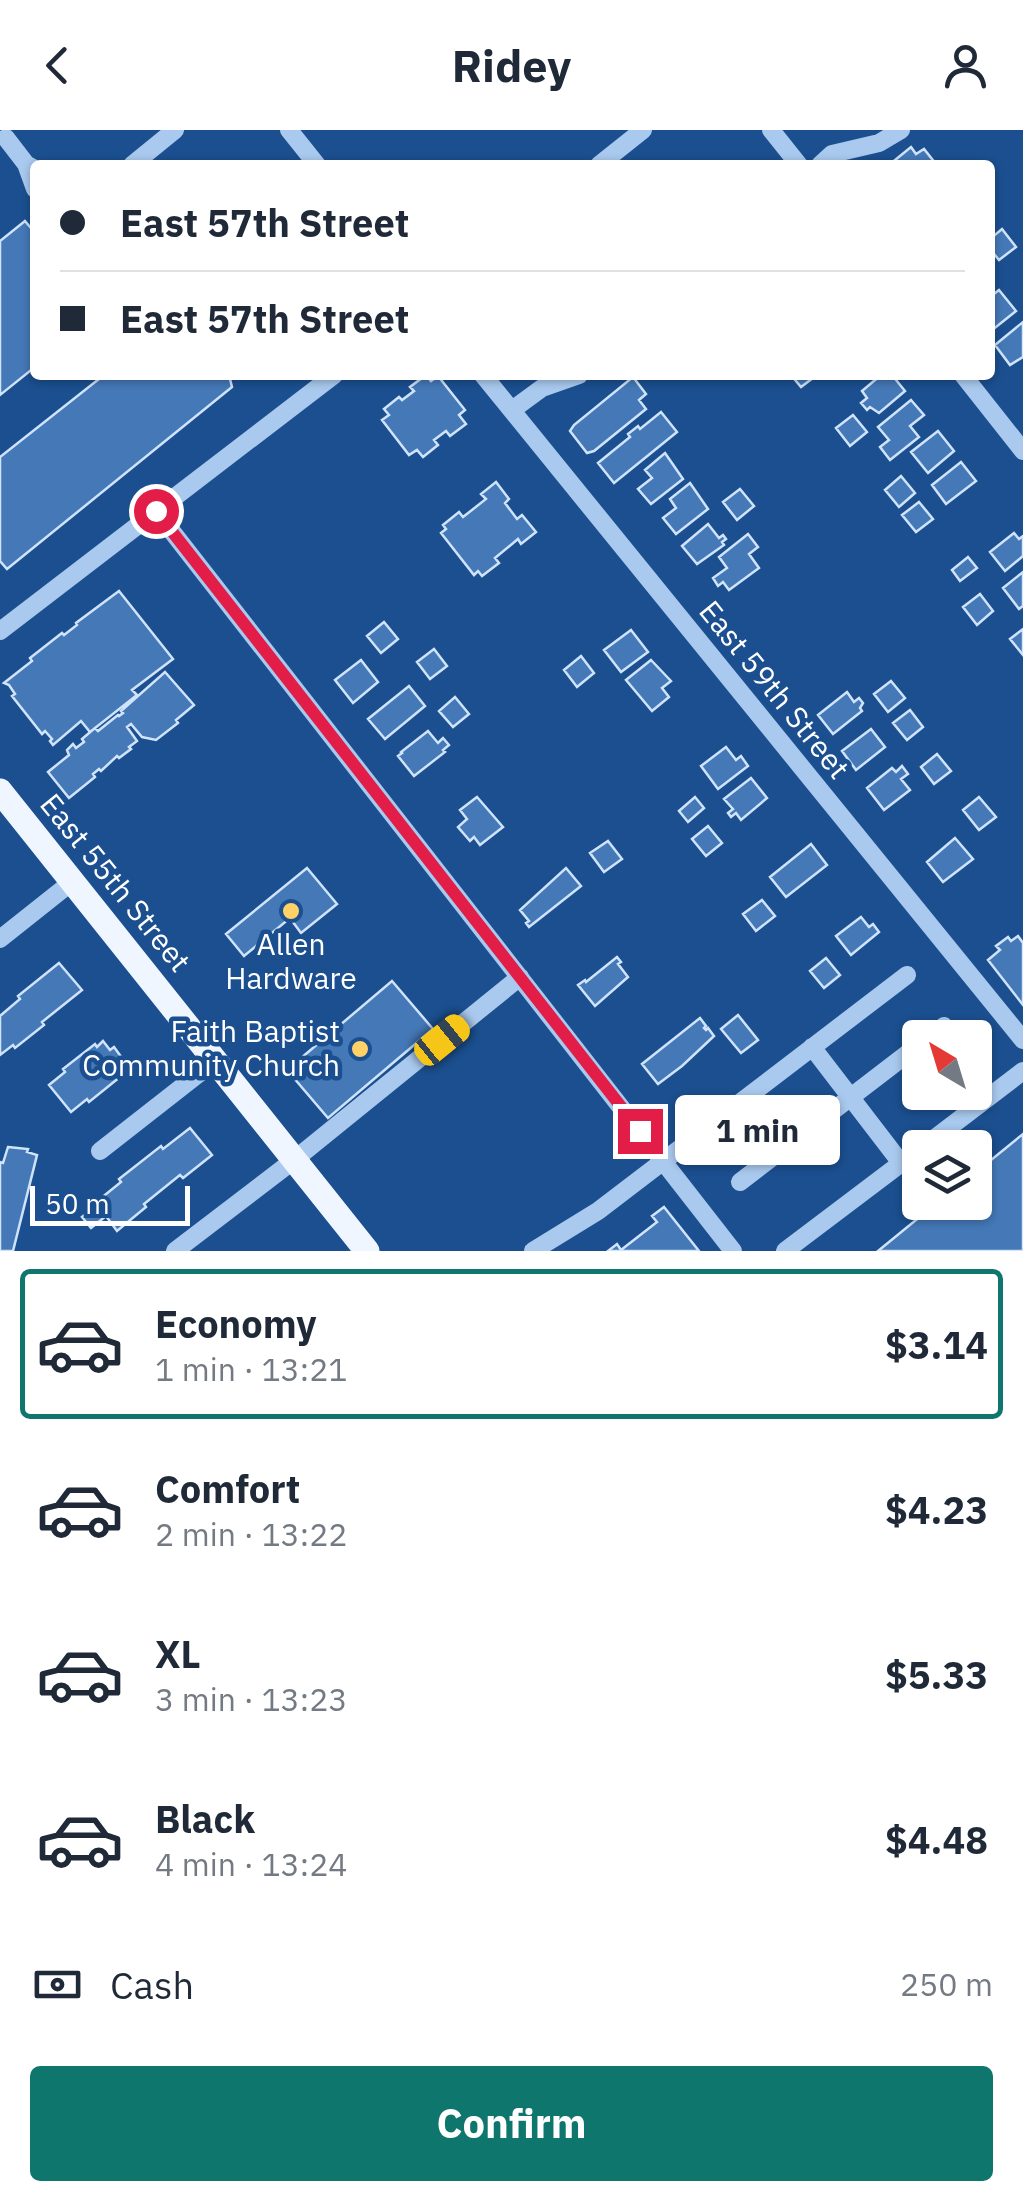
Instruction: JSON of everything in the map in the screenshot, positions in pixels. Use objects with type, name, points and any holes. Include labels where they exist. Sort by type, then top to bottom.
[{"type":"main road","name":"East 55th Street","points":[[0,790],[367,1251]]},
{"type":"street","points":[[138,160],[175,130]]},
{"type":"street","points":[[290,130],[313,160]]},
{"type":"street","points":[[606,160],[643,130]]},
{"type":"street","points":[[771,130],[795,160]]},
{"type":"street","points":[[825,160],[832,154],[879,143],[901,130]]},
{"type":"street","points":[[7,137],[30,165]]},
{"type":"street","points":[[0,632],[327,380]]},
{"type":"street","name":"East 59th Street","points":[[487,380],[1023,1040]]},
{"type":"street","points":[[512,410],[542,388],[565,380]]},
{"type":"street","points":[[967,380],[1023,451]]},
{"type":"street","points":[[156,511],[733,1251]]},
{"type":"street","points":[[0,939],[73,881]]},
{"type":"street","points":[[533,1251],[598,1211],[907,975]]},
{"type":"street","points":[[175,1251],[520,977]]},
{"type":"street","points":[[785,1251],[901,1163],[812,1047]]},
{"type":"street","points":[[740,1182],[902,1058]]},
{"type":"street","points":[[100,1151],[215,1061]]},
{"type":"street","points":[[945,1130],[1023,1071]]},
{"type":"building","points":[[911,147],[916,154],[924,149],[933,160],[895,160]]},
{"type":"building","points":[[25,221],[30,227],[30,371],[0,395],[0,241]]},
{"type":"building","points":[[1002,229],[1016,247],[999,260],[995,255],[995,235]]},
{"type":"building","points":[[999,290],[1016,311],[995,328],[995,293]]},
{"type":"building","points":[[1023,322],[1023,357],[1010,365],[995,345]]},
{"type":"building","points":[[98,380],[230,380],[232,387],[7,569],[0,561],[0,457]]},
{"type":"building","points":[[419,380],[441,380],[465,410],[459,415],[466,424],[450,436],[446,431],[434,440],[438,445],[423,457],[417,450],[409,455],[382,420],[389,415],[384,409],[414,391],[410,387]]},
{"type":"building","points":[[629,380],[635,380],[646,394],[639,400],[646,409],[594,451],[587,453],[570,431]]},
{"type":"building","points":[[875,380],[896,380],[905,391],[879,413],[870,407],[867,410],[861,403],[867,398],[862,391]]},
{"type":"building","points":[[911,400],[924,415],[910,426],[919,437],[890,460],[880,447],[889,440],[878,427]]},
{"type":"building","points":[[661,412],[677,432],[614,483],[598,463],[630,437],[628,434]]},
{"type":"building","points":[[853,415],[867,432],[850,446],[836,428]]},
{"type":"building","points":[[938,431],[954,451],[928,473],[911,452]]},
{"type":"building","points":[[665,453],[683,479],[651,504],[638,489],[652,478],[645,470]]},
{"type":"building","points":[[961,462],[976,481],[946,504],[932,485]]},
{"type":"building","points":[[901,476],[915,493],[899,507],[885,490]]},
{"type":"building","points":[[496,482],[517,519],[522,515],[536,532],[521,544],[518,539],[495,558],[499,563],[482,576],[478,571],[474,575],[441,533],[446,529],[443,525],[459,512],[463,517],[486,499],[481,494]]},
{"type":"building","points":[[690,483],[708,509],[676,534],[663,518],[676,508],[670,499]]},
{"type":"building","points":[[740,489],[754,506],[737,520],[723,502]]},
{"type":"building","points":[[919,502],[933,519],[916,532],[902,515]]},
{"type":"building","points":[[708,524],[719,538],[723,535],[726,539],[724,545],[697,564],[682,546]]},
{"type":"building","points":[[1014,533],[1019,539],[1023,536],[1023,556],[1005,571],[990,552]]},
{"type":"building","points":[[748,534],[758,547],[749,554],[759,568],[729,590],[723,582],[718,586],[713,578],[727,568],[719,557]]},
{"type":"building","points":[[968,557],[977,568],[960,581],[952,570]]},
{"type":"building","points":[[1023,572],[1023,606],[1019,609],[1003,588]]},
{"type":"building","points":[[119,591],[173,659],[132,690],[137,695],[90,732],[81,721],[53,745],[4,683],[32,661],[30,658]]},
{"type":"building","points":[[980,594],[993,611],[977,625],[963,607]]},
{"type":"building","points":[[384,622],[398,639],[381,653],[367,636]]},
{"type":"building","points":[[1023,629],[1023,655],[1010,639]]},
{"type":"building","points":[[631,630],[648,652],[621,672],[604,650]]},
{"type":"building","points":[[434,649],[447,666],[430,679],[417,662]]},
{"type":"building","points":[[581,656],[594,673],[577,687],[564,670]]},
{"type":"building","points":[[361,660],[378,682],[353,703],[335,680]]},
{"type":"building","points":[[651,660],[671,681],[662,688],[669,697],[652,711],[626,680]]},
{"type":"building","points":[[165,672],[194,705],[156,740],[142,737],[131,724],[127,727],[137,741],[131,749],[99,769],[69,798],[48,772],[69,755],[67,750],[73,744],[76,748],[95,728],[98,731],[123,713]]},
{"type":"building","points":[[891,681],[905,698],[888,712],[874,694]]},
{"type":"building","points":[[409,686],[425,706],[385,739],[368,719]]},
{"type":"building","points":[[847,692],[854,702],[859,698],[863,703],[862,711],[833,734],[818,715]]},
{"type":"building","points":[[455,697],[469,714],[453,727],[439,711]]},
{"type":"building","points":[[910,710],[923,727],[907,740],[893,723]]},
{"type":"building","points":[[871,729],[885,747],[856,770],[842,751]]},
{"type":"building","points":[[428,731],[438,743],[443,738],[449,745],[414,776],[398,756]]},
{"type":"building","points":[[726,747],[736,760],[741,756],[748,766],[718,789],[701,766]]},
{"type":"building","points":[[937,754],[951,771],[934,784],[921,767]]},
{"type":"building","points":[[902,766],[908,774],[901,779],[910,790],[884,810],[867,788],[892,768],[896,772]]},
{"type":"building","points":[[751,778],[767,798],[741,820],[736,813],[731,817],[728,813],[733,809],[724,799]]},
{"type":"building","points":[[477,797],[503,827],[480,845],[474,837],[470,841],[458,827],[467,819],[460,810]]},
{"type":"building","points":[[695,797],[704,808],[688,822],[679,811]]},
{"type":"building","points":[[979,797],[996,817],[979,830],[963,810]]},
{"type":"building","points":[[708,826],[722,843],[706,856],[692,839]]},
{"type":"building","points":[[955,838],[973,859],[943,882],[927,862]]},
{"type":"building","points":[[608,841],[622,859],[604,872],[590,853]]},
{"type":"building","points":[[811,844],[827,865],[786,897],[770,877]]},
{"type":"building","name":"Allen Hardware","points":[[307,868],[337,904],[301,933],[290,918],[244,956],[226,934]]},
{"type":"building","points":[[566,868],[581,886],[529,927],[520,910]]},
{"type":"building","points":[[762,900],[775,916],[756,931],[743,914]]},
{"type":"building","points":[[861,917],[879,932],[851,955],[836,936]]},
{"type":"building","points":[[1018,936],[1023,943],[1023,1005],[988,960],[1000,950],[996,946],[1008,937],[1011,941]]},
{"type":"building","points":[[617,957],[628,977],[595,1006],[578,985]]},
{"type":"building","points":[[826,958],[840,975],[824,988],[810,971]]},
{"type":"building","points":[[59,963],[82,990],[15,1048],[13,1045],[0,1055],[0,1016]]},
{"type":"building","name":"Faith Baptist Community Church","points":[[392,981],[433,1029],[328,1118],[287,1070]]},
{"type":"building","points":[[738,1015],[758,1040],[741,1053],[721,1029]]},
{"type":"building","points":[[700,1018],[714,1036],[658,1084],[642,1064]]},
{"type":"building","points":[[103,1041],[110,1050],[114,1047],[125,1068],[118,1074],[120,1077],[71,1112],[49,1085],[65,1072],[63,1069]]},
{"type":"building","points":[[190,1128],[212,1155],[183,1178],[180,1175],[117,1231],[106,1216],[91,1228],[82,1217],[95,1203],[121,1182],[119,1179]]},
{"type":"building","points":[[1023,1134],[1023,1251],[878,1251],[916,1220],[992,1220],[992,1159]]},
{"type":"building","points":[[8,1147],[28,1149],[27,1152],[37,1155],[13,1251],[0,1251],[0,1162],[3,1163]]},
{"type":"building","points":[[664,1207],[699,1251],[608,1251],[617,1244],[621,1250],[657,1222],[652,1216]]},
{"type":"place","name":"Allen Hardware","points":[[291,911]]},
{"type":"place","name":"Faith Baptist Community Church","points":[[360,1049]]},
{"type":"route","points":[[156,511],[640,1131]]}]
